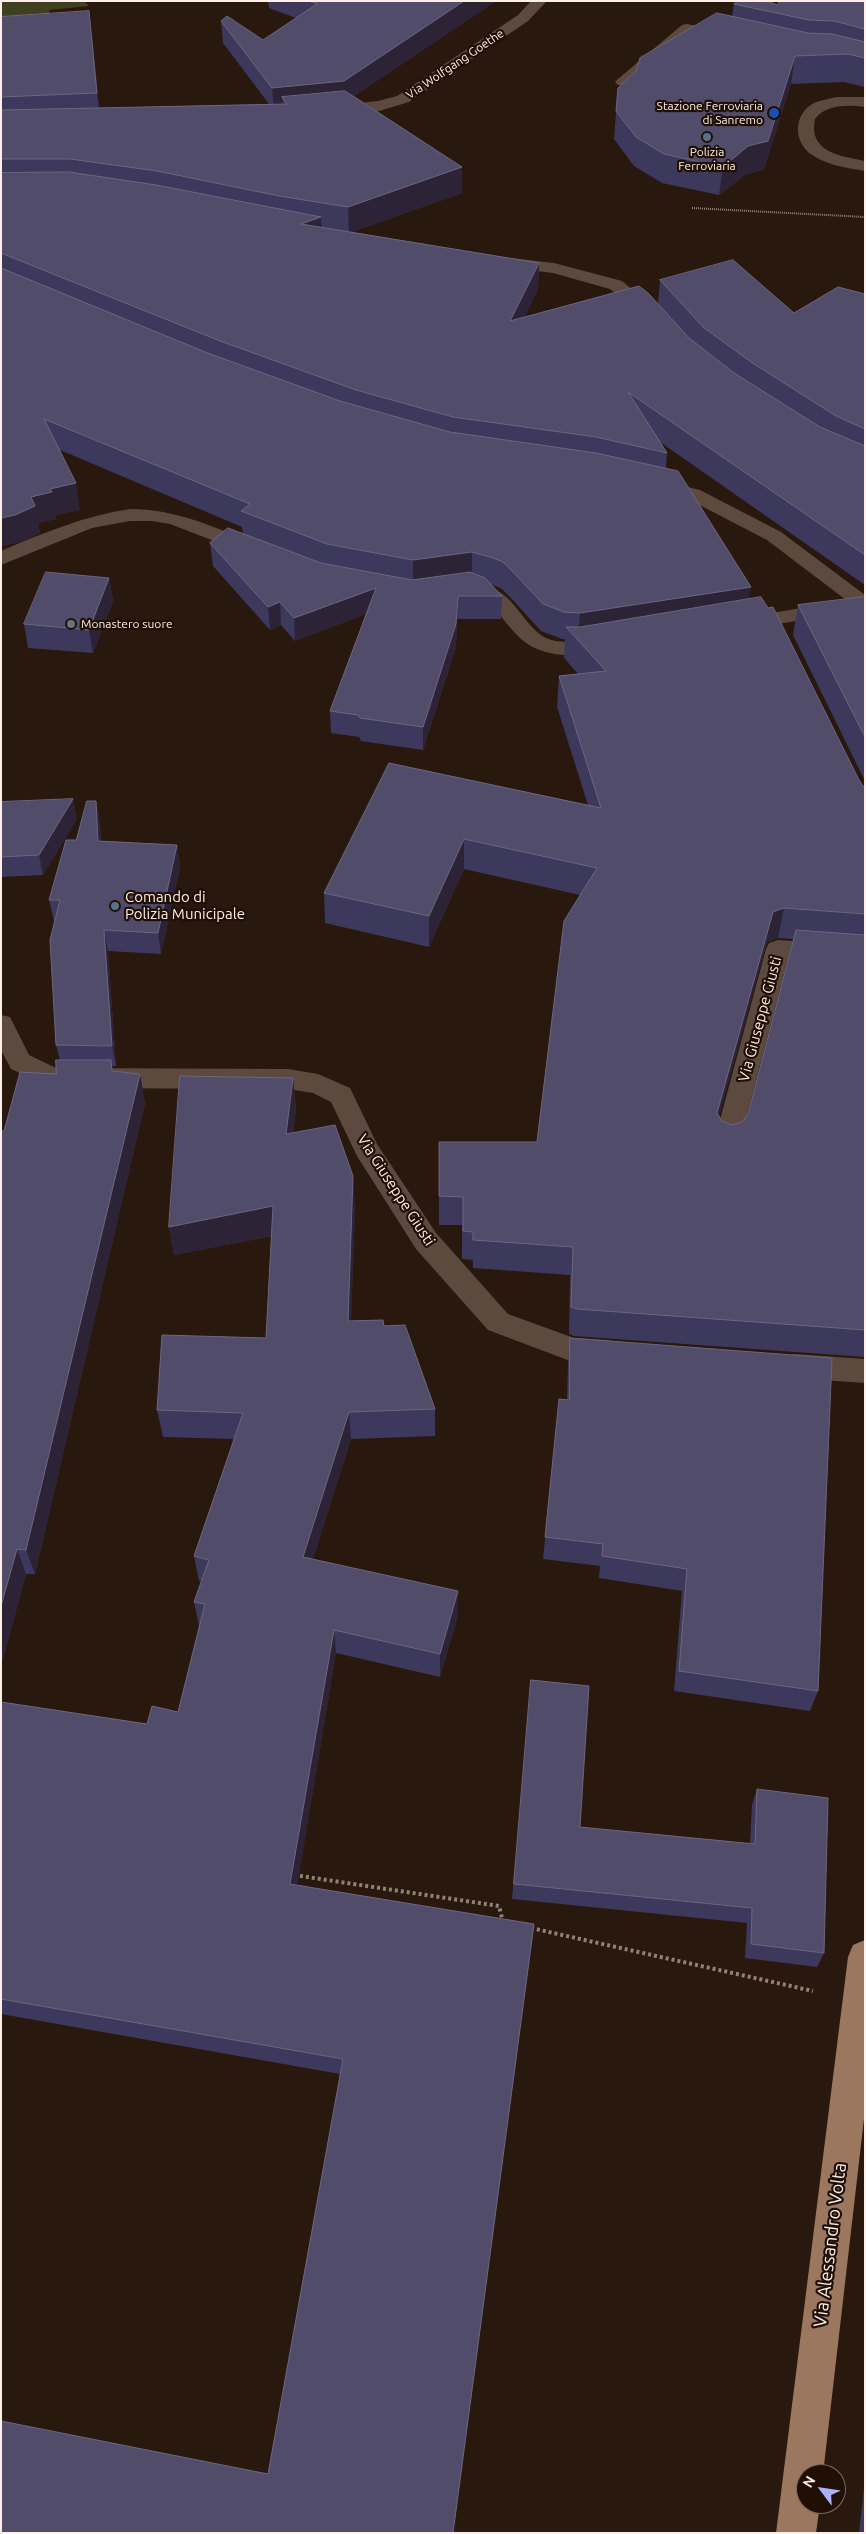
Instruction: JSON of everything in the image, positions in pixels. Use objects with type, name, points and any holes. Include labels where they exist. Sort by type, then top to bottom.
[{"type":"main road","name":"Via Alessandro Volta","points":[[796,2533],[865,1957]]},
{"type":"street","name":"Via Wolfgang Goethe","points":[[314,112],[379,106],[403,99],[524,18],[540,1]]},
{"type":"street","points":[[623,82],[687,28],[739,38]]},
{"type":"street","points":[[865,102],[842,101],[823,105],[811,112],[805,121],[805,132],[808,140],[816,150],[831,158],[865,166]]},
{"type":"street","points":[[485,261],[554,268],[616,285],[660,322]]},
{"type":"street","points":[[639,482],[693,494],[774,536],[864,604]]},
{"type":"street","points":[[1,558],[85,523],[132,515],[172,519],[274,559]]},
{"type":"street","points":[[448,592],[472,587],[493,595],[533,639],[563,649],[617,644]]},
{"type":"street","points":[[723,627],[776,628],[864,604]]},
{"type":"street","name":"Via Giuseppe Giusti","points":[[727,1142],[778,950],[865,956]]},
{"type":"street","name":"Via Giuseppe Giusti","points":[[1,1024],[20,1062],[52,1078],[288,1079],[318,1084],[341,1095],[366,1148],[426,1242],[498,1322],[573,1350],[631,1354]]},
{"type":"street","points":[[767,1364],[865,1371]]},
{"type":"path","points":[[692,208],[865,217]]},
{"type":"path","points":[[284,1874],[499,1906],[502,1922],[512,1924]]},
{"type":"path","points":[[522,1926],[860,2001]]},
{"type":"shaded area","points":[[1,1],[84,1],[89,6],[49,10],[53,25],[1,37]]},
{"type":"building","points":[[310,1],[464,1],[344,81],[272,88],[221,21],[227,16],[263,40],[317,4]]},
{"type":"building","points":[[739,1],[768,1],[777,5],[780,1],[865,1],[865,29],[834,21],[809,20],[734,4]]},
{"type":"building","points":[[89,11],[97,93],[1,97],[1,17]]},
{"type":"building","points":[[717,13],[808,33],[832,34],[865,42],[865,58],[848,54],[795,56],[768,141],[748,146],[723,167],[664,154],[636,137],[616,111],[618,88],[636,71],[640,58]]},
{"type":"building","points":[[345,91],[462,167],[348,207],[279,196],[157,171],[70,159],[1,159],[1,110],[287,104],[282,97]]},
{"type":"building","points":[[69,172],[156,185],[321,217],[301,224],[539,263],[510,321],[639,286],[649,294],[689,338],[734,373],[820,427],[865,446],[865,555],[628,392],[667,453],[596,437],[453,417],[356,390],[220,341],[1,253],[1,173]]},
{"type":"building","points":[[733,260],[794,313],[838,287],[865,294],[865,429],[836,416],[751,362],[703,327],[660,280]]},
{"type":"building","points":[[1,268],[205,352],[340,401],[450,432],[596,453],[678,471],[751,587],[580,613],[564,612],[543,604],[503,562],[493,558],[472,552],[413,560],[327,544],[241,511],[250,504],[44,419],[76,483],[50,489],[52,492],[31,497],[35,506],[15,515],[1,518]]},
{"type":"building","points":[[228,528],[321,563],[412,580],[470,572],[485,578],[502,596],[458,596],[456,624],[423,727],[360,718],[358,715],[330,711],[376,588],[294,618],[280,602],[268,607],[210,543]]},
{"type":"building","points":[[46,572],[109,578],[89,630],[24,624]]},
{"type":"building","points":[[761,597],[768,608],[773,607],[859,780],[865,787],[865,914],[784,908],[773,912],[717,1113],[722,1121],[732,1125],[742,1122],[748,1114],[796,930],[865,935],[865,1330],[577,1309],[571,1307],[573,1247],[473,1240],[473,1232],[463,1231],[463,1197],[439,1196],[439,1142],[537,1142],[564,921],[597,868],[464,839],[429,916],[324,893],[389,763],[601,808],[559,676],[606,671],[566,627],[580,627]]},
{"type":"building","points":[[865,597],[865,737],[798,605]]},
{"type":"building","points":[[73,799],[39,855],[1,857],[1,802]]},
{"type":"building","points":[[87,801],[96,801],[98,841],[177,845],[158,933],[104,930],[112,1046],[56,1045],[50,940],[60,900],[49,900],[66,840],[76,840]]},
{"type":"building","points":[[56,1060],[111,1060],[112,1071],[140,1074],[26,1550],[17,1549],[1,1606],[1,1131],[4,1131],[20,1072],[56,1074]]},
{"type":"building","points":[[180,1076],[293,1078],[286,1134],[335,1125],[353,1176],[348,1321],[383,1320],[384,1326],[405,1325],[435,1409],[349,1412],[303,1557],[458,1591],[440,1654],[334,1630],[290,1884],[534,1924],[453,2533],[1,2533],[1,2421],[268,2474],[343,2059],[1,1999],[1,1702],[147,1724],[152,1706],[178,1712],[205,1604],[194,1602],[209,1560],[194,1556],[243,1413],[157,1410],[162,1335],[266,1338],[273,1206],[169,1227]]},
{"type":"building","points":[[570,1338],[832,1358],[818,1691],[679,1671],[687,1569],[602,1556],[603,1544],[545,1537],[559,1399],[569,1400]]},
{"type":"building","points":[[531,1680],[589,1686],[580,1827],[755,1844],[757,1789],[828,1798],[824,1953],[751,1944],[752,1908],[514,1884]]},
{"type":"place","name":"Stazione Ferroviaria di Sanremo","points":[[774,113]]},
{"type":"place","name":"Polizia Ferroviaria","points":[[707,137]]},
{"type":"place","name":"Monastero suore","points":[[71,624]]},
{"type":"place","name":"Comando di Polizia Municipale","points":[[115,906]]}]
